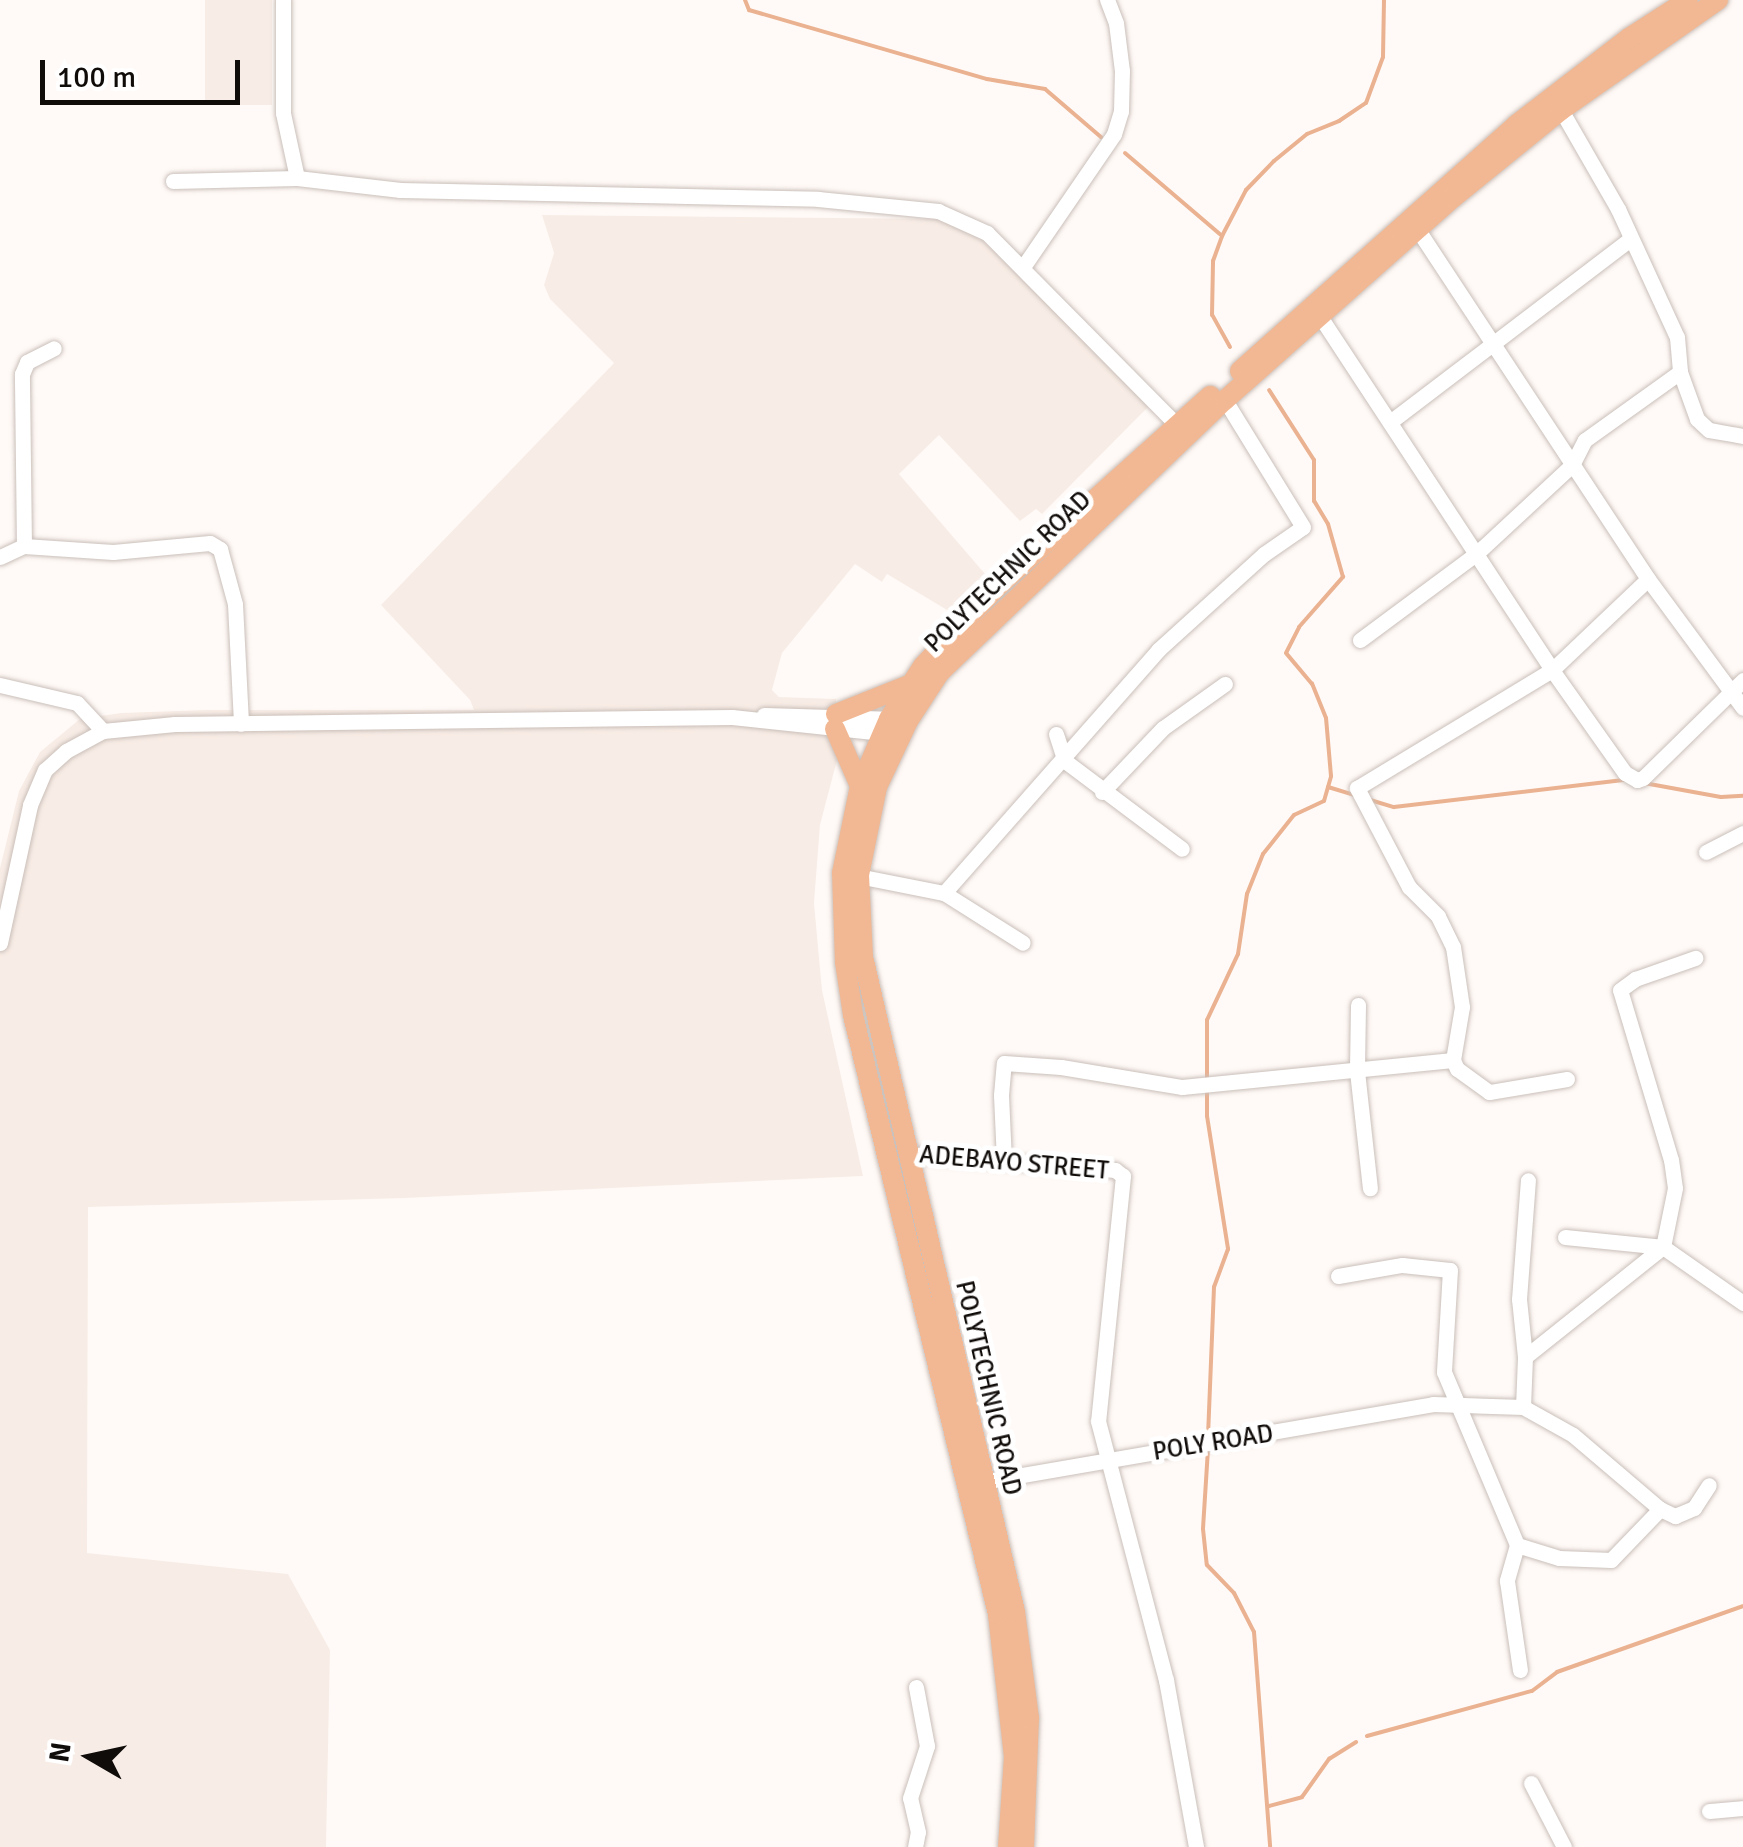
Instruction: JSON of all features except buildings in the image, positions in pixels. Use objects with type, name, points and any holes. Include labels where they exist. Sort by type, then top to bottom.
[{"type":"main road","name":"POLYTECHNIC ROAD","points":[[1008,1847],[1014,1795],[1012,1720],[975,1484],[913,1220],[848,988],[851,874],[860,786],[895,727],[940,672],[1203,412],[1414,224],[1528,116],[1629,38],[1688,0]]},
{"type":"main road","name":"POLYTECHNIC ROAD","points":[[913,1220],[906,1154],[863,957],[851,874],[911,684],[938,647],[996,588],[1177,425],[1225,400],[1321,318],[1414,224],[1561,110],[1718,0]]},
{"type":"main road","points":[[860,786],[836,722],[911,684]]},
{"type":"main road","name":"POLYTECHNIC ROAD","points":[[975,1484],[1016,1612],[1030,1718],[1024,1847]]},
{"type":"street","points":[[284,0],[283,113],[296,178]]},
{"type":"street","points":[[1023,268],[1114,134],[1121,111],[1122,71],[1116,23],[1107,0]]},
{"type":"street","points":[[1561,110],[1612,199],[1676,336],[1680,372],[1697,418],[1708,430],[1743,436]]},
{"type":"street","points":[[173,181],[296,178],[400,190],[818,199],[938,211],[976,225],[1177,425]]},
{"type":"street","points":[[1414,224],[1648,579],[1743,708]]},
{"type":"street","points":[[1390,422],[1630,240]]},
{"type":"street","points":[[1321,318],[1552,670],[1625,773],[1637,780],[1743,680]]},
{"type":"street","points":[[24,546],[22,374],[27,362],[54,348]]},
{"type":"street","points":[[1360,640],[1477,553],[1572,465],[1585,440],[1680,372]]},
{"type":"street","points":[[944,893],[974,854],[1065,761],[1158,650],[1264,554],[1303,528],[1225,400]]},
{"type":"street","points":[[0,557],[24,546],[113,552],[210,544],[220,549],[235,604],[242,724]]},
{"type":"street","points":[[1567,1079],[1513,1092],[1489,1092],[1469,1080],[1453,1060],[1462,1008],[1453,947],[1438,916],[1409,887],[1357,788],[1552,670],[1648,579]]},
{"type":"street","points":[[1102,792],[1164,728],[1225,684]]},
{"type":"street","points":[[0,685],[78,703],[103,731]]},
{"type":"street","points":[[0,944],[30,805],[46,770],[66,752],[103,731],[242,724],[745,718],[895,727]]},
{"type":"street","points":[[1056,734],[1065,761],[1182,850]]},
{"type":"street","points":[[1706,852],[1743,833]]},
{"type":"street","points":[[851,874],[944,893],[1023,943]]},
{"type":"street","points":[[1526,1357],[1663,1247],[1674,1188],[1671,1160],[1620,990],[1635,979],[1694,958]]},
{"type":"street","points":[[1358,1004],[1358,1071],[1370,1188]]},
{"type":"street","points":[[1004,1162],[1004,1063],[1182,1087],[1453,1060]]},
{"type":"street","name":"ADEBAYO STREET","points":[[906,1154],[1122,1172],[1098,1395],[1105,1458]]},
{"type":"street","points":[[1528,1180],[1518,1310],[1526,1357],[1524,1408],[1573,1435],[1660,1509],[1675,1516],[1685,1514],[1709,1485]]},
{"type":"street","points":[[1565,1236],[1663,1247],[1743,1303]]},
{"type":"street","points":[[1338,1276],[1402,1264],[1450,1270],[1444,1372],[1447,1388],[1461,1404],[1517,1545],[1507,1582],[1520,1670]]},
{"type":"street","name":"POLY ROAD","points":[[975,1484],[1105,1458],[1216,1444],[1433,1404],[1524,1408]]},
{"type":"street","points":[[1105,1458],[1166,1680],[1196,1847]]},
{"type":"street","points":[[1517,1545],[1559,1558],[1611,1560],[1660,1509]]},
{"type":"street","points":[[915,1847],[918,1832],[910,1798],[927,1746],[916,1687]]},
{"type":"street","points":[[1531,1783],[1564,1847]]},
{"type":"street","points":[[1708,1811],[1743,1808]]},
{"type":"shaded area","points":[[205,0],[272,0],[272,105],[205,105]]},
{"type":"shaded area","points":[[542,215],[940,219],[967,225],[995,245],[1152,403],[1042,514],[1036,509],[1020,521],[939,435],[899,474],[992,582],[957,616],[887,574],[882,582],[855,564],[782,653],[772,690],[779,697],[836,699],[833,730],[842,741],[820,825],[814,903],[822,990],[863,1176],[406,1198],[88,1207],[87,1553],[288,1574],[330,1650],[326,1847],[0,1847],[0,868],[19,791],[40,752],[80,719],[121,713],[206,710],[474,710],[470,700],[381,605],[614,363],[550,299],[544,285],[554,253]]},
{"type":"waterway","points":[[745,0],[749,10],[987,79],[1045,89],[1101,137]]},
{"type":"waterway","points":[[1230,347],[1212,315],[1213,261],[1222,236],[1246,190],[1274,161],[1307,134],[1339,121],[1366,103],[1383,57],[1384,0]]},
{"type":"waterway","points":[[1125,153],[1220,234]]},
{"type":"waterway","points":[[1207,1078],[1207,1020],[1238,954],[1247,894],[1263,854],[1294,815],[1324,801],[1331,776],[1326,718],[1312,684],[1286,653],[1299,627],[1343,577],[1328,524],[1314,501],[1314,460],[1269,390]]},
{"type":"waterway","points":[[1367,799],[1394,807],[1625,780]]},
{"type":"waterway","points":[[1644,783],[1721,797],[1743,796]]},
{"type":"waterway","points":[[1328,787],[1355,795]]},
{"type":"waterway","points":[[1207,1088],[1207,1116],[1228,1249],[1214,1287],[1208,1439]]},
{"type":"waterway","points":[[1208,1449],[1203,1529],[1207,1565],[1234,1593],[1254,1632],[1270,1847]]},
{"type":"waterway","points":[[1367,1736],[1532,1691],[1557,1672],[1743,1606]]},
{"type":"waterway","points":[[1269,1806],[1302,1797],[1329,1759],[1356,1742]]}]
